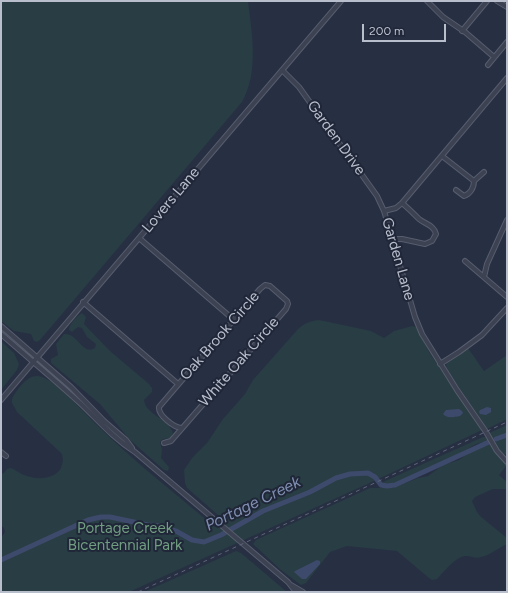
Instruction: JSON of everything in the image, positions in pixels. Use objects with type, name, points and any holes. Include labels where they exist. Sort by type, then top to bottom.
[{"type":"street","name":"Lovers Lane","points":[[1,400],[341,1]]},
{"type":"street","points":[[429,1],[443,17],[494,57]]},
{"type":"street","points":[[462,31],[487,1]]},
{"type":"street","points":[[497,1],[507,7]]},
{"type":"street","points":[[488,64],[507,42]]},
{"type":"street","name":"Garden Drive","points":[[282,70],[299,87],[368,182],[384,211]]},
{"type":"street","name":"Garden Lane","points":[[507,78],[402,203],[396,208],[384,211],[417,322],[440,364],[486,432],[496,451],[507,462]]},
{"type":"street","points":[[442,156],[474,181]]},
{"type":"street","points":[[456,190],[466,196],[473,188],[474,181],[484,172]]},
{"type":"street","points":[[392,239],[402,239],[425,244],[432,241],[436,234],[435,230],[421,221],[402,203]]},
{"type":"street","points":[[484,276],[489,260],[507,220]]},
{"type":"street","points":[[139,238],[234,320]]},
{"type":"street","points":[[466,261],[507,297]]},
{"type":"street","name":"White Oak Circle","points":[[164,443],[171,441],[287,307],[288,302],[286,299],[270,286],[265,285],[262,287]]},
{"type":"street","name":"Oak Brook Circle","points":[[182,428],[174,426],[160,414],[158,410],[159,406],[262,287]]},
{"type":"street","points":[[83,302],[178,384]]},
{"type":"street","points":[[440,364],[482,335],[507,308]]},
{"type":"street","points":[[1,326],[78,393],[104,421],[126,440],[135,452]]},
{"type":"street","points":[[1,334],[80,403],[106,430],[135,452],[288,582],[303,592]]},
{"type":"street","points":[[1,452],[6,456]]},
{"type":"street","points":[[288,582],[296,592]]},
{"type":"green space","points":[[1,1],[248,1],[251,26],[253,53],[251,78],[242,102],[37,342],[34,341],[31,334],[14,331],[1,321]]},
{"type":"green space","points":[[82,313],[86,317],[84,324],[110,351],[152,388],[152,392],[144,400],[145,405],[152,413],[166,423],[173,433],[171,438],[163,439],[160,442],[162,450],[161,458],[169,467],[168,471],[164,470],[130,440],[100,404],[51,363],[51,359],[58,355],[56,344],[64,334],[73,336],[83,347],[87,349],[91,350],[95,348],[96,344],[87,337],[82,328],[78,327],[72,332],[69,330],[70,325]]},
{"type":"green space","name":"Portage Creek Bicentennial Park","points":[[319,320],[371,331],[384,338],[394,331],[412,326],[416,327],[429,352],[482,430],[374,481],[129,592],[1,592],[1,538],[5,532],[4,528],[1,526],[1,474],[10,468],[29,477],[44,478],[58,472],[63,462],[61,453],[17,412],[12,403],[12,399],[26,380],[34,376],[38,376],[49,380],[67,395],[130,455],[215,527],[226,522],[187,488],[184,470],[192,458],[207,443],[223,419],[245,394],[253,380],[298,329],[303,325]]},
{"type":"green space","points":[[1,341],[14,353],[19,364],[17,370],[1,390]]},
{"type":"green space","points":[[468,348],[484,371],[507,355],[507,419],[487,429],[446,366],[447,362]]},
{"type":"green space","points":[[507,425],[507,433],[492,439],[489,433]]},
{"type":"green space","points":[[507,436],[507,454],[503,455],[494,442]]},
{"type":"green space","points":[[483,437],[486,437],[489,441],[476,444],[452,458],[398,483],[389,485],[382,484],[383,482]]},
{"type":"green space","points":[[490,443],[498,456],[507,465],[499,475],[507,482],[507,489],[493,489],[475,497],[472,501],[480,516],[507,538],[507,544],[485,556],[477,558],[462,556],[450,565],[437,579],[432,580],[429,578],[397,551],[347,546],[330,552],[306,583],[301,585],[281,570],[253,544],[256,540],[370,488],[393,488],[418,478],[428,476],[443,465],[459,460],[474,449]]},
{"type":"green space","points":[[236,551],[241,553],[287,592],[144,592]]},
{"type":"water","points":[[487,407],[491,408],[491,412],[486,415],[480,414],[480,410]]},
{"type":"water","points":[[459,409],[463,413],[460,416],[449,417],[443,414],[446,410]]},
{"type":"water","points":[[317,560],[320,561],[320,564],[306,579],[302,579],[294,572],[295,571]]},
{"type":"waterway","name":"Portage Creek","points":[[496,439],[507,435]]},
{"type":"waterway","name":"Portage Creek","points":[[1,560],[88,520],[101,517],[110,517],[148,525],[162,526],[176,531],[192,540],[204,542],[221,535],[263,511],[310,492],[336,478],[350,474],[368,473],[375,477],[381,485],[395,485],[489,442]]},
{"type":"railway","points":[[138,592],[507,422]]}]
